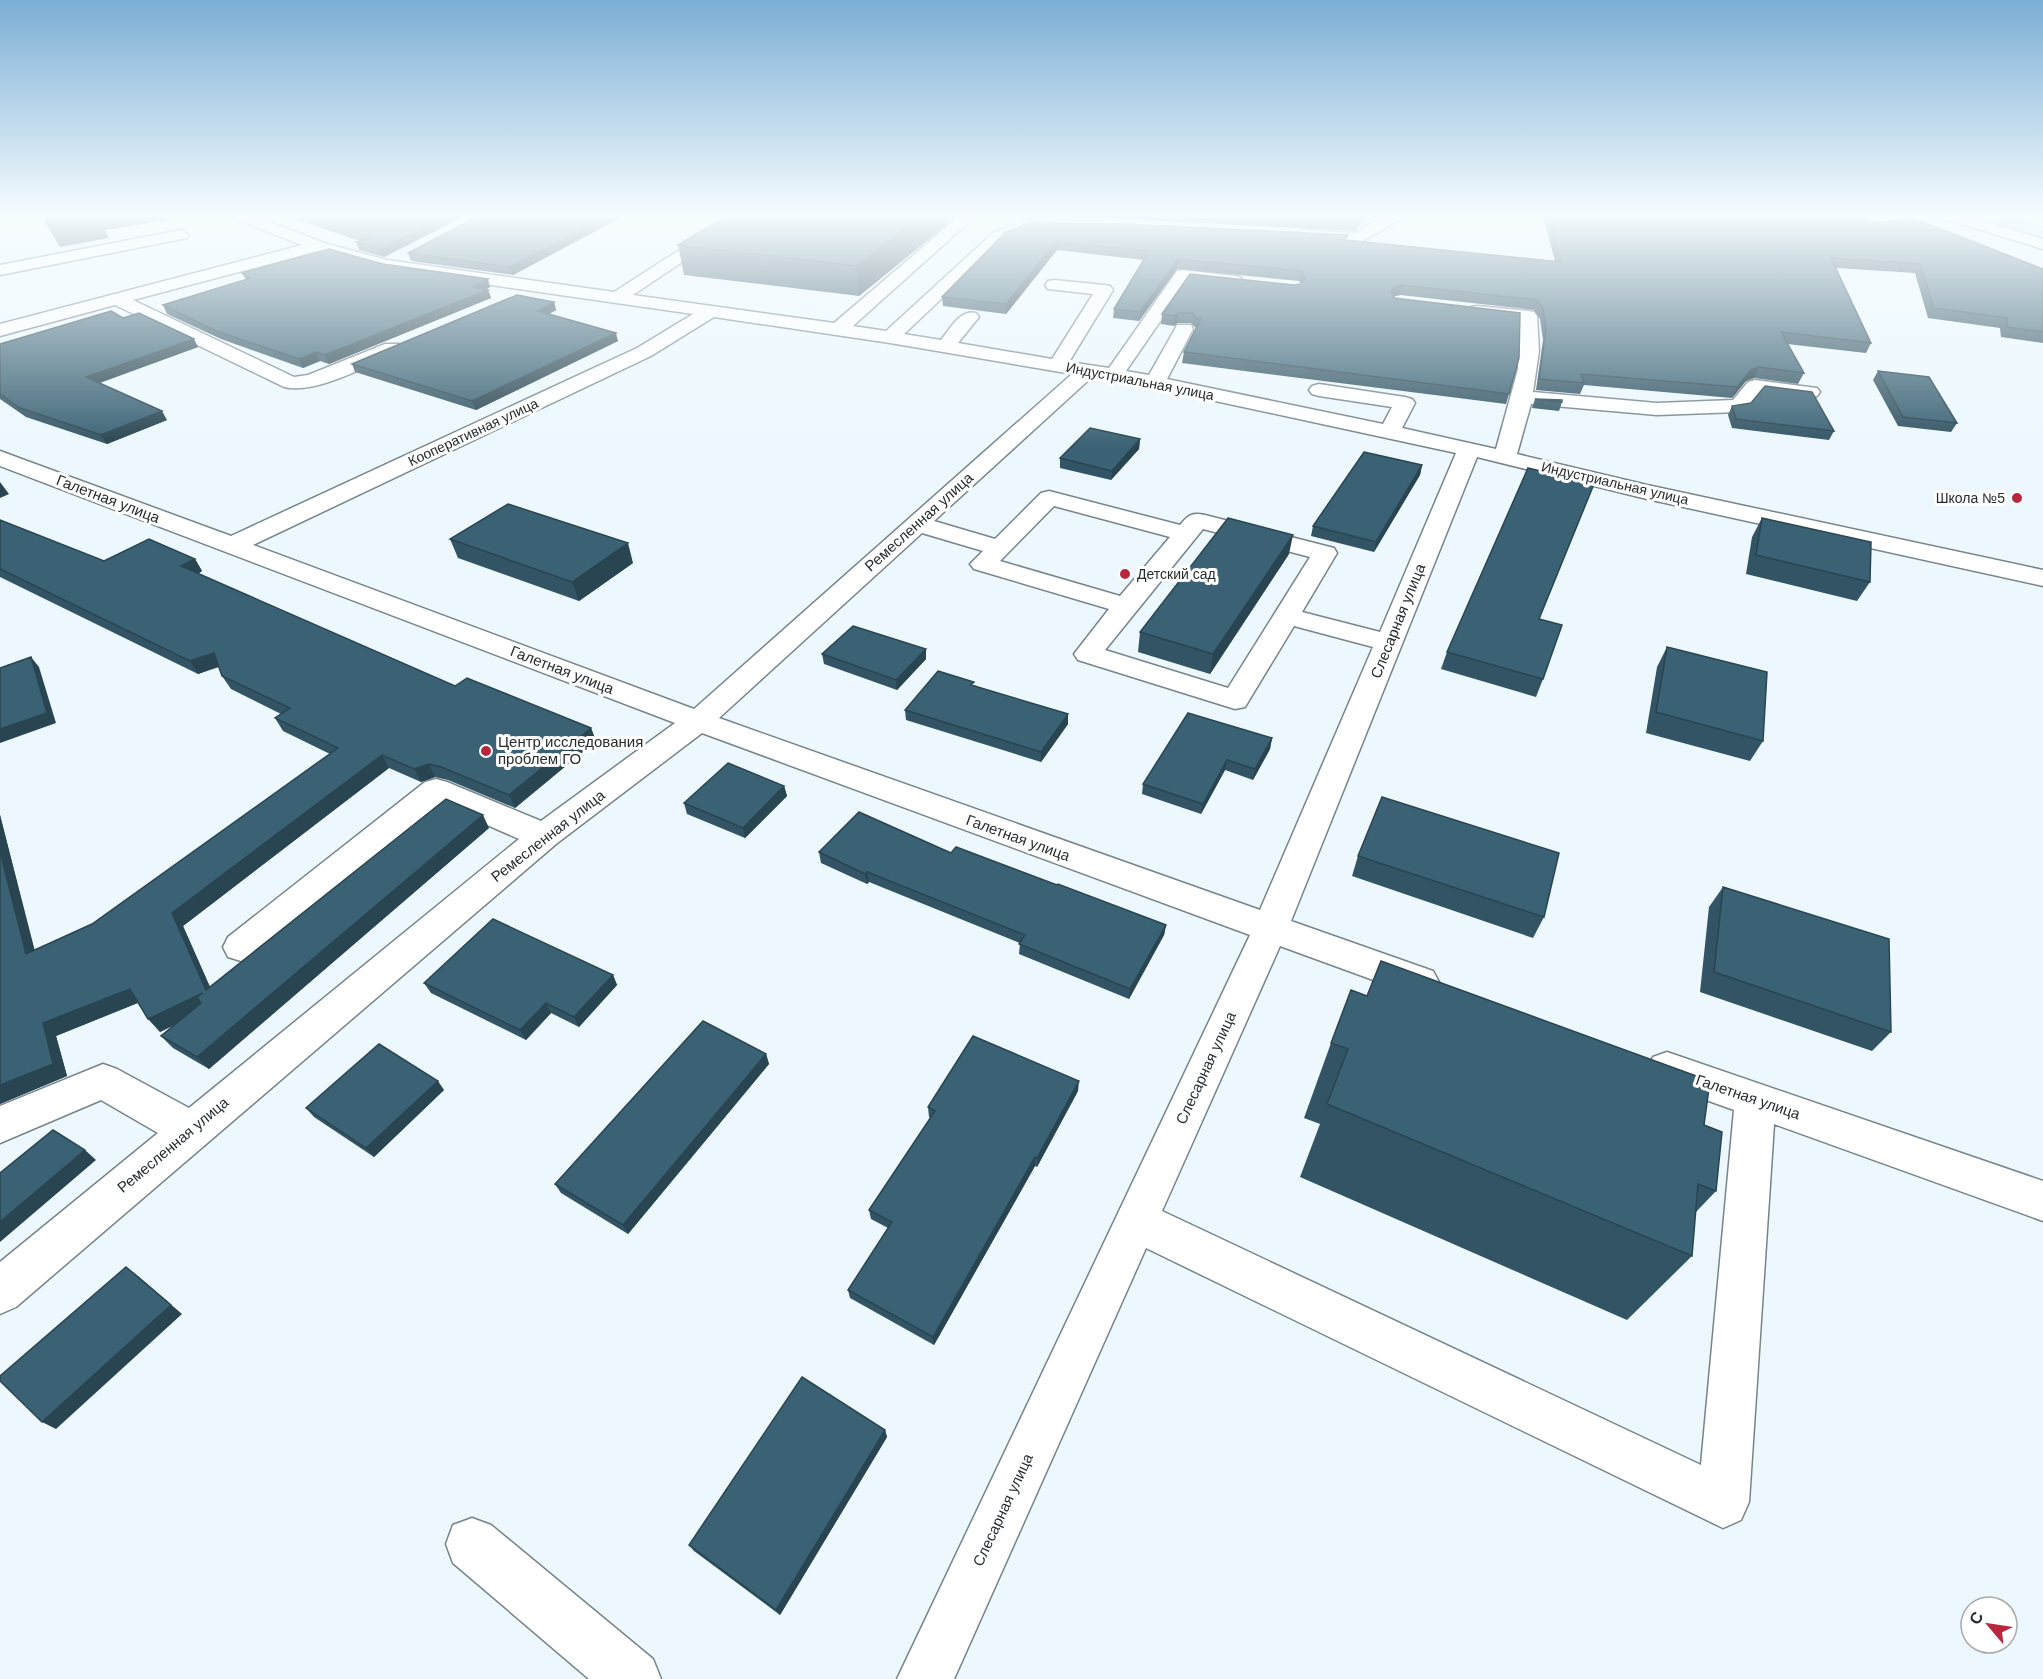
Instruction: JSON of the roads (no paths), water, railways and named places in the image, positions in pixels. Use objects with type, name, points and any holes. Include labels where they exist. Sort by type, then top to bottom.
[{"type":"street","points":[[0,330],[143,291]]},
{"type":"street","points":[[507,300],[528,291]]},
{"type":"street","name":"Индустриальная улица","points":[[570,291],[890,338],[1155,382],[1469,449],[1647,492],[2043,578]]},
{"type":"street","points":[[617,298],[627,291]]},
{"type":"street","points":[[838,330],[882,291]]},
{"type":"street","points":[[890,338],[940,291]]},
{"type":"street","points":[[1057,366],[1103,291]]},
{"type":"street","points":[[1114,375],[1172,291]]},
{"type":"street","points":[[117,298],[291,383],[312,381],[410,341]]},
{"type":"street","points":[[1458,309],[1528,316],[1532,336],[1522,397],[1505,457]]},
{"type":"street","name":"Кооперативная улица","points":[[232,545],[644,352],[710,312]]},
{"type":"street","points":[[945,347],[970,318]]},
{"type":"street","points":[[1155,382],[1184,329]]},
{"type":"street","name":"Ремесленная улица","points":[[0,1291],[544,836],[698,721],[1087,371]]},
{"type":"street","points":[[1522,397],[1657,409],[1739,406],[1755,386],[1813,393]]},
{"type":"street","points":[[1319,390],[1405,403],[1389,432]]},
{"type":"street","name":"Слесарная улица","points":[[925,1679],[1270,930],[1469,449]]},
{"type":"street","name":"Галетная улица","points":[[0,458],[698,721],[1270,930],[1450,993]]},
{"type":"street","points":[[1126,606],[983,564],[1049,498],[1186,534]]},
{"type":"street","points":[[1197,520],[1325,553],[1235,700],[1088,654],[1186,534],[1197,520]]},
{"type":"street","points":[[916,524],[1000,548]]},
{"type":"street","points":[[1287,615],[1389,643]]},
{"type":"street","points":[[241,947],[436,790],[544,836]]},
{"type":"street","name":"Галетная улица","points":[[1631,1056],[2043,1201]]},
{"type":"street","points":[[0,1125],[103,1081],[191,1130]]},
{"type":"street","points":[[1136,1221],[1723,1502],[1755,1099]]},
{"type":"street","points":[[472,1544],[633,1679]]},
{"type":"place","name":"Школа №5","points":[[2017,498]]},
{"type":"place","name":"Детский сад","points":[[1125,574]]},
{"type":"place","name":"Центр исследования проблем ГО","points":[[486,751]]}]
